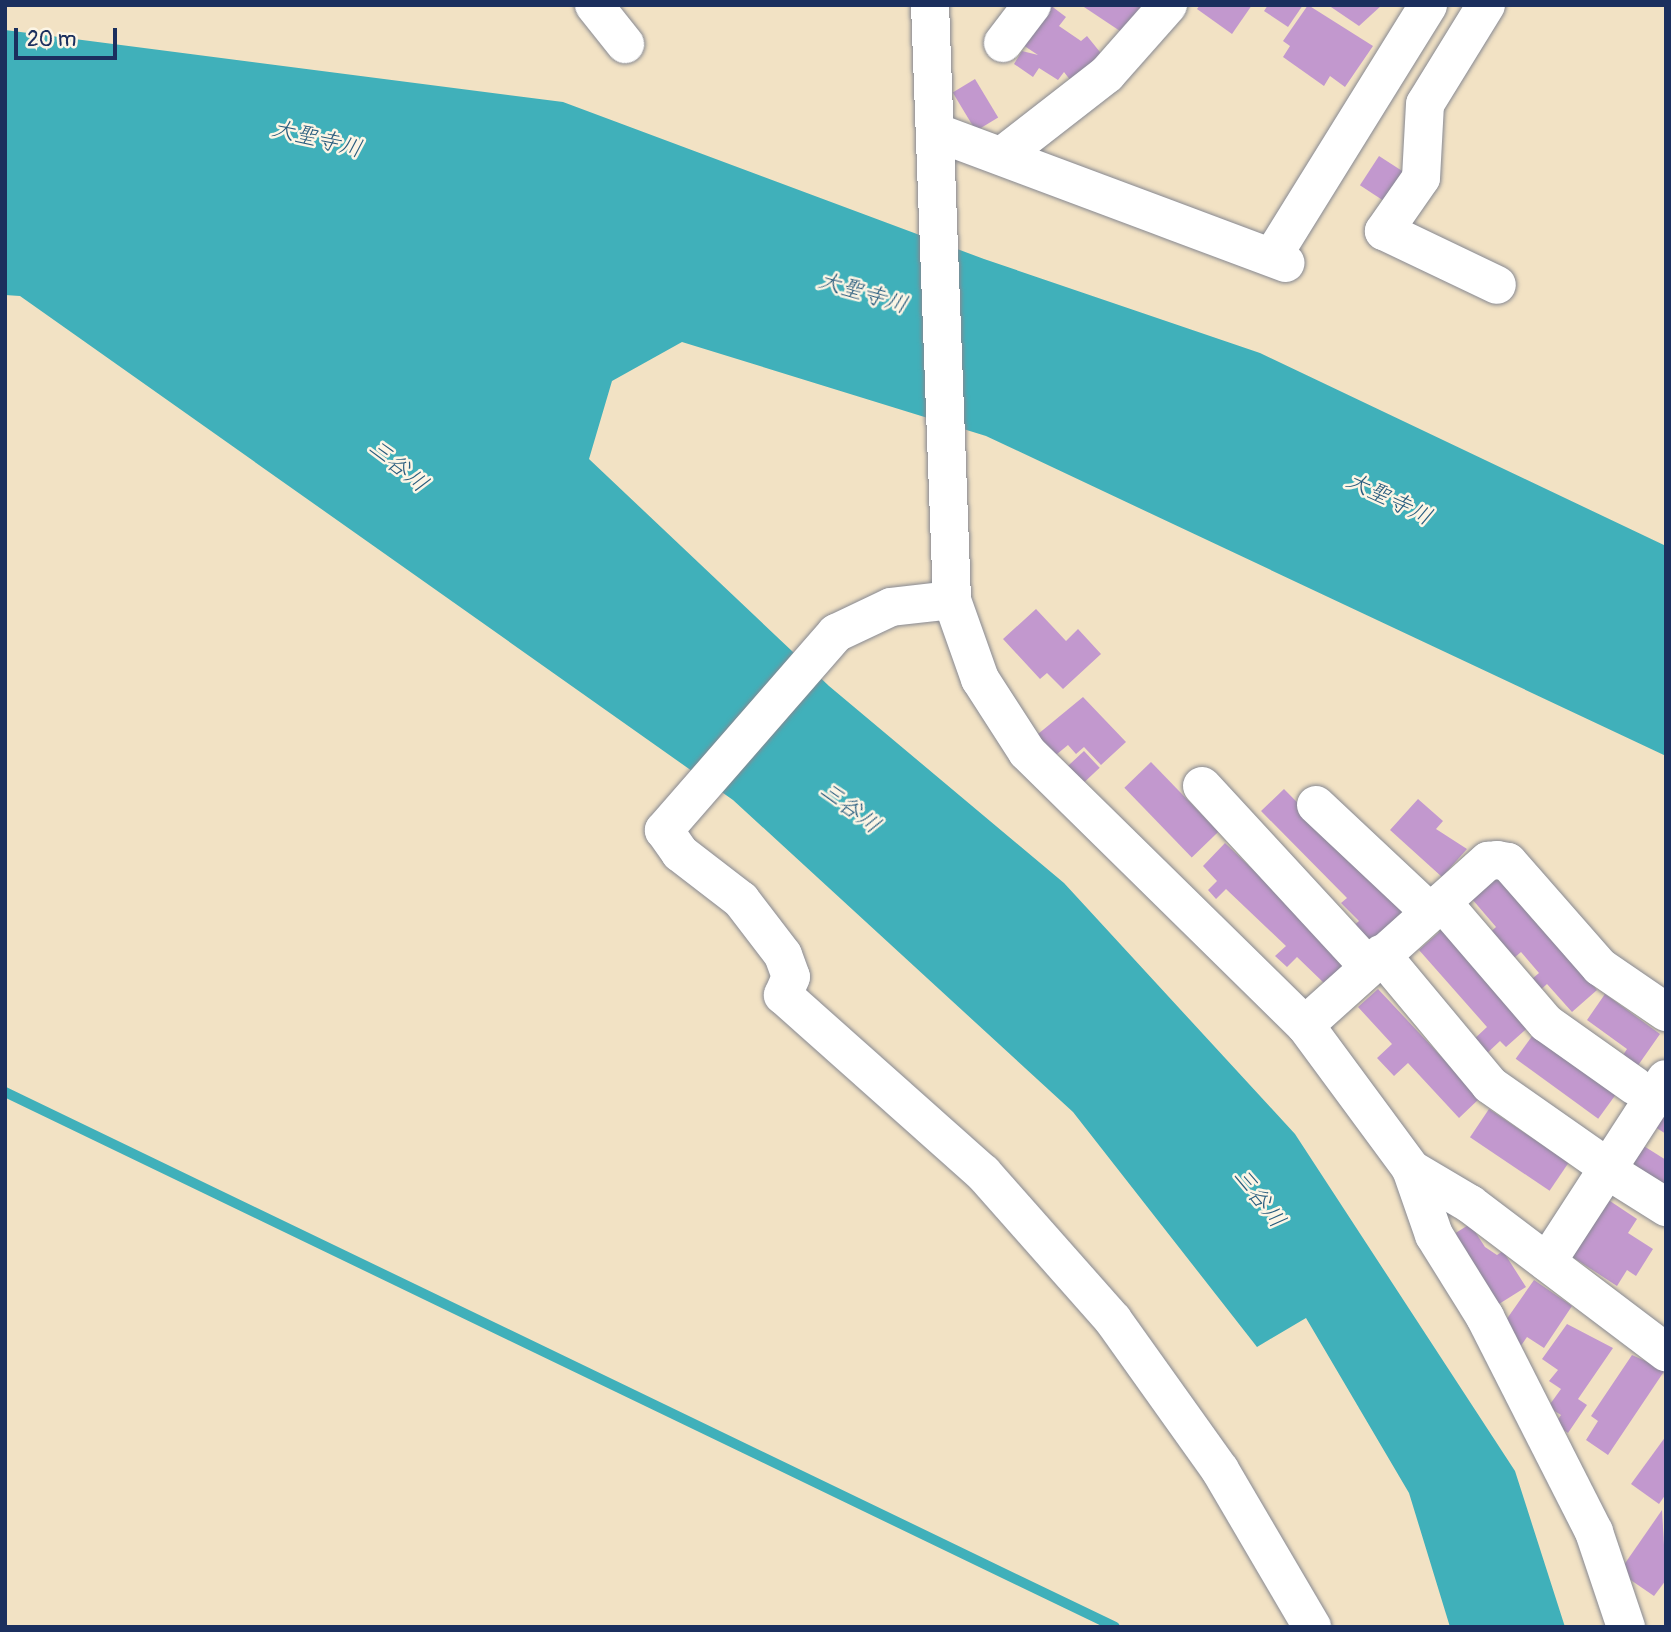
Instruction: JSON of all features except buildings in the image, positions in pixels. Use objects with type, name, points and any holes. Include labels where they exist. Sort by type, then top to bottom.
[{"type":"street","points":[[594,5],[625,44]]},
{"type":"street","points":[[930,5],[938,133],[952,600],[985,688],[1027,752],[1305,1025],[1411,1169],[1434,1235],[1485,1317],[1588,1520],[1626,1627]]},
{"type":"street","points":[[1003,43],[1032,5]]},
{"type":"street","points":[[1003,155],[1107,74],[1168,5]]},
{"type":"street","points":[[938,133],[1279,260],[1429,5]]},
{"type":"street","points":[[1486,5],[1425,104],[1421,178],[1384,231],[1497,285]]},
{"type":"street","points":[[952,600],[863,616],[836,633],[664,830],[680,853],[741,900],[783,955],[791,977],[783,995],[983,1173],[1113,1320],[1220,1471],[1312,1627]]},
{"type":"street","points":[[1202,786],[1375,960],[1490,1085],[1666,1207]]},
{"type":"street","points":[[1316,805],[1436,907],[1546,1023],[1650,1082],[1600,1163],[1547,1262]]},
{"type":"street","points":[[1305,1025],[1488,860],[1508,862],[1600,968],[1666,1012]]},
{"type":"street","points":[[1411,1169],[1547,1262],[1666,1352]]},
{"type":"water","points":[[5,30],[563,102],[984,259],[1260,353],[1666,546],[1666,756],[986,436],[682,342],[612,381],[589,459],[829,686],[1064,883],[1295,1134],[1515,1471],[1565,1627],[1450,1627],[1409,1493],[1306,1318],[1257,1347],[1073,1112],[733,800],[20,296],[5,295]]},
{"type":"waterway","points":[[5,1092],[1115,1627]]},
{"type":"water label","name":"大聖寺川","points":[[317,139]]},
{"type":"water label","name":"大聖寺川","points":[[863,293]]},
{"type":"water label","name":"三谷川","points":[[398,466]]},
{"type":"water label","name":"大聖寺川","points":[[1389,499]]},
{"type":"water label","name":"三谷川","points":[[850,808]]},
{"type":"water label","name":"三谷川","points":[[1259,1198]]}]
